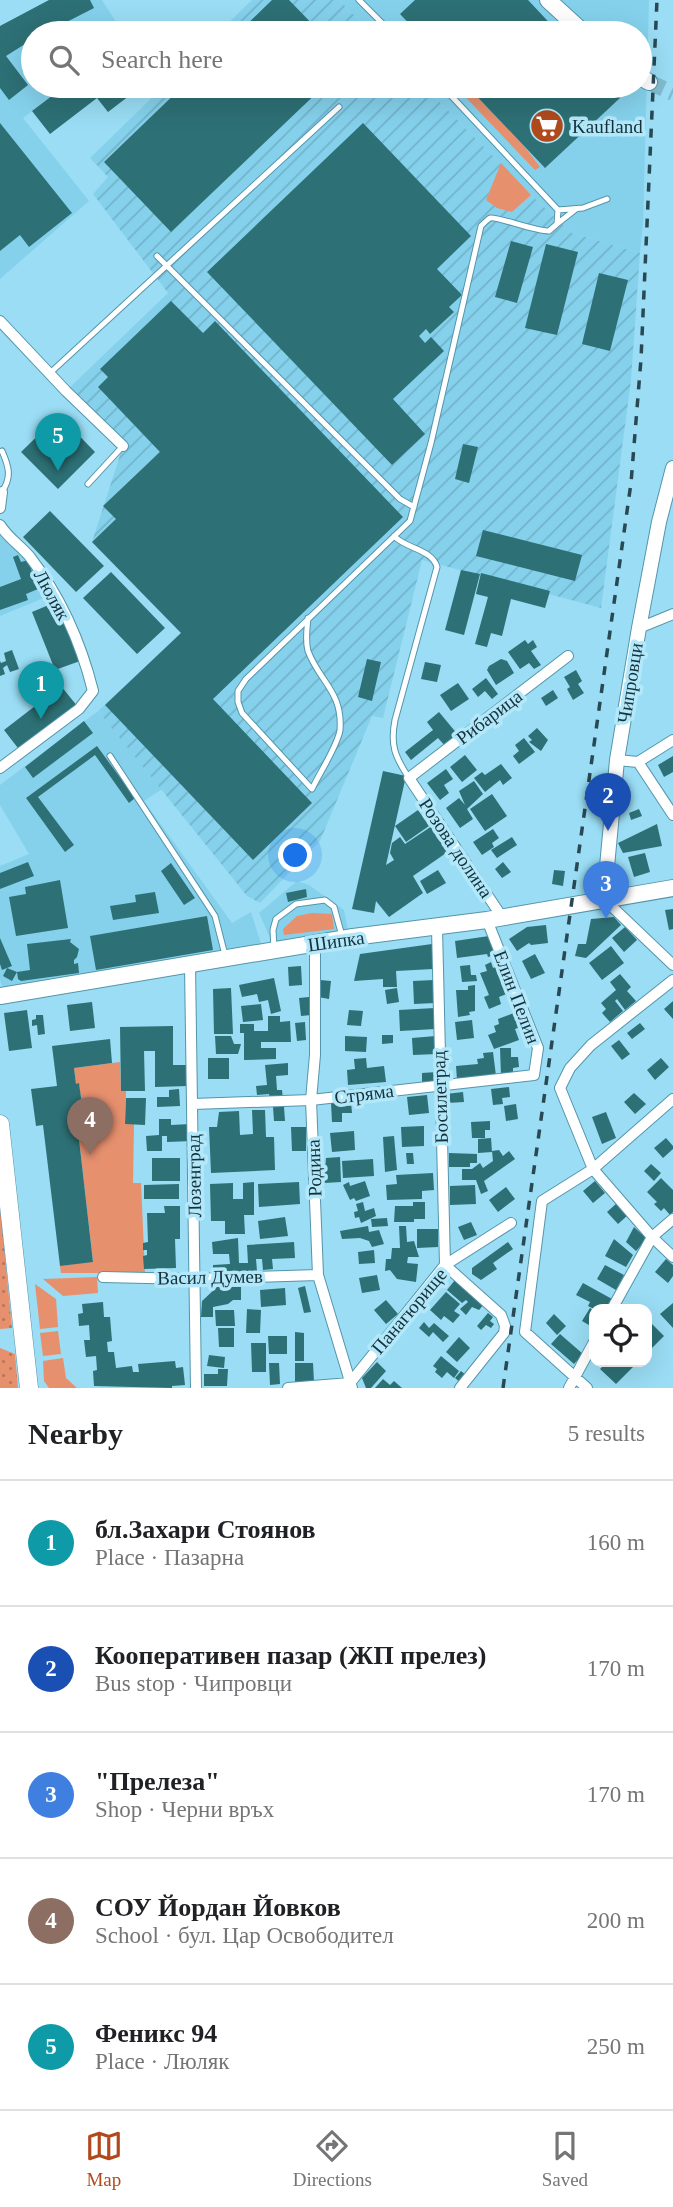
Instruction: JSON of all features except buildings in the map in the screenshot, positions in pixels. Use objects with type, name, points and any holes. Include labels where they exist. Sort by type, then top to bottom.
[{"type":"main road","points":[[548,0],[571,21]]},
{"type":"main road","name":"Шипка","points":[[0,996],[343,939],[495,919],[673,888]]},
{"type":"main road","points":[[0,1124],[29,1388]]},
{"type":"street","points":[[0,321],[123,446]]},
{"type":"street","name":"Чипровци","points":[[606,901],[617,760],[662,508],[673,468]]},
{"type":"street","points":[[0,508],[2,492]]},
{"type":"street","name":"Люляк","points":[[0,526],[28,555],[56,596],[89,674],[93,691],[79,709],[0,768]]},
{"type":"street","points":[[639,628],[673,614]]},
{"type":"street","name":"Рибарица","points":[[409,778],[568,656]]},
{"type":"street","points":[[617,760],[638,762],[673,740]]},
{"type":"street","points":[[638,762],[673,814]]},
{"type":"street","name":"Розова долина","points":[[409,778],[495,919]]},
{"type":"street","points":[[606,901],[673,965]]},
{"type":"street","name":"Елин Пелин","points":[[495,919],[538,1048],[534,1075]]},
{"type":"street","name":"Босилеград","points":[[436,928],[445,1265]]},
{"type":"street","name":"Родина","points":[[315,944],[315,1055],[311,1100],[318,1275],[351,1385]]},
{"type":"street","name":"Лозенград","points":[[190,964],[196,1388]]},
{"type":"street","points":[[673,980],[591,1045],[570,1068],[560,1088],[593,1169],[652,1237],[673,1256]]},
{"type":"street","name":"Стряма","points":[[193,1104],[311,1100],[534,1075]]},
{"type":"street","points":[[587,1388],[525,1332],[542,1201],[593,1169],[673,1099]]},
{"type":"street","points":[[615,1304],[652,1237],[673,1219]]},
{"type":"street","name":"Панагюрище","points":[[351,1385],[445,1265],[511,1223]]},
{"type":"street","points":[[445,1265],[501,1315],[505,1326],[504,1333],[460,1388]]},
{"type":"street","name":"Васил Думев","points":[[103,1277],[318,1275]]},
{"type":"street","points":[[569,1388],[589,1351]]},
{"type":"street","points":[[288,1388],[351,1385]]},
{"type":"lane","points":[[359,0],[380,21]]},
{"type":"lane","points":[[453,98],[558,210],[557,224]]},
{"type":"lane","points":[[50,373],[339,107]]},
{"type":"lane","points":[[558,210],[576,209],[607,199]]},
{"type":"lane","points":[[308,618],[308,650],[331,687],[339,709],[340,733],[312,789],[242,713],[238,691],[246,679],[308,618],[410,521],[481,226],[488,219],[495,217],[539,231],[548,231],[576,209]]},
{"type":"lane","points":[[157,256],[400,499],[414,507]]},
{"type":"lane","points":[[88,484],[123,446]]},
{"type":"lane","points":[[2,451],[9,469],[2,492]]},
{"type":"lane","points":[[394,536],[400,543],[430,556],[438,567],[392,737],[400,764],[409,778]]},
{"type":"lane","points":[[110,756],[215,916],[226,958]]},
{"type":"lane","points":[[274,950],[273,930],[276,919],[296,904],[325,900],[334,906],[343,939]]},
{"type":"shaded area","points":[[49,0],[102,0],[115,21],[21,21],[21,98],[49,98],[23,118],[89,201],[0,279],[0,26]]},
{"type":"shaded area","points":[[252,0],[339,0],[360,21],[230,21]]},
{"type":"shaded area","points":[[339,0],[649,0],[648,21],[360,21]]},
{"type":"shaded area","points":[[152,98],[436,98],[572,233],[640,253],[631,380],[601,608],[422,560],[383,718],[372,716],[320,841],[260,903],[247,896],[98,711],[181,633],[92,542],[123,446],[66,391],[168,293],[93,194],[108,177],[90,158]]},
{"type":"shaded area","points":[[436,98],[646,98],[640,253],[572,233]]},
{"type":"shaded area","points":[[466,98],[478,98],[524,146],[540,167],[535,170]]},
{"type":"shaded area","points":[[501,163],[531,195],[512,212],[497,208],[486,200]]},
{"type":"shaded area","points":[[0,535],[27,557],[51,595],[0,616]]},
{"type":"shaded area","points":[[98,711],[162,789],[144,801],[232,923],[251,912],[263,950],[5,993],[0,980],[0,866],[29,854],[0,805],[0,785]]},
{"type":"shaded area","points":[[297,881],[309,885],[344,910],[349,935],[271,948],[270,938],[259,913]]},
{"type":"shaded area","points":[[312,913],[332,914],[334,929],[284,935],[283,929],[297,916]]},
{"type":"shaded area","points":[[120,1062],[121,1091],[126,1091],[125,1124],[134,1124],[133,1183],[141,1183],[145,1273],[61,1273],[60,1266],[93,1261],[77,1122],[84,1120],[74,1068]]},
{"type":"shaded area","points":[[0,1205],[12,1328],[0,1329]]},
{"type":"shaded area","points":[[97,1277],[98,1293],[63,1296],[43,1279]]},
{"type":"shaded area","points":[[35,1284],[56,1299],[58,1327],[40,1329]]},
{"type":"shaded area","points":[[58,1331],[61,1354],[43,1356],[40,1333]]},
{"type":"shaded area","points":[[0,1348],[15,1354],[18,1388],[0,1388]]},
{"type":"shaded area","points":[[63,1358],[66,1378],[77,1388],[49,1388],[44,1381],[43,1361]]},
{"type":"tunnel","points":[[652,83],[673,93]]},
{"type":"railway","points":[[503,1388],[631,483],[641,359],[657,0]]},
{"type":"place","name":"Kaufland","points":[[547,126]]},
{"type":"place","name":"Феникс 94","points":[[58,471]]},
{"type":"place","name":"бл.Захари Стоянов","points":[[41,719]]},
{"type":"place","name":"Кооперативен пазар (ЖП прелез)","points":[[608,831]]},
{"type":"place","name":"\"Прелеза\"","points":[[606,919]]},
{"type":"place","name":"СОУ Йордан Йовков","points":[[90,1155]]}]
